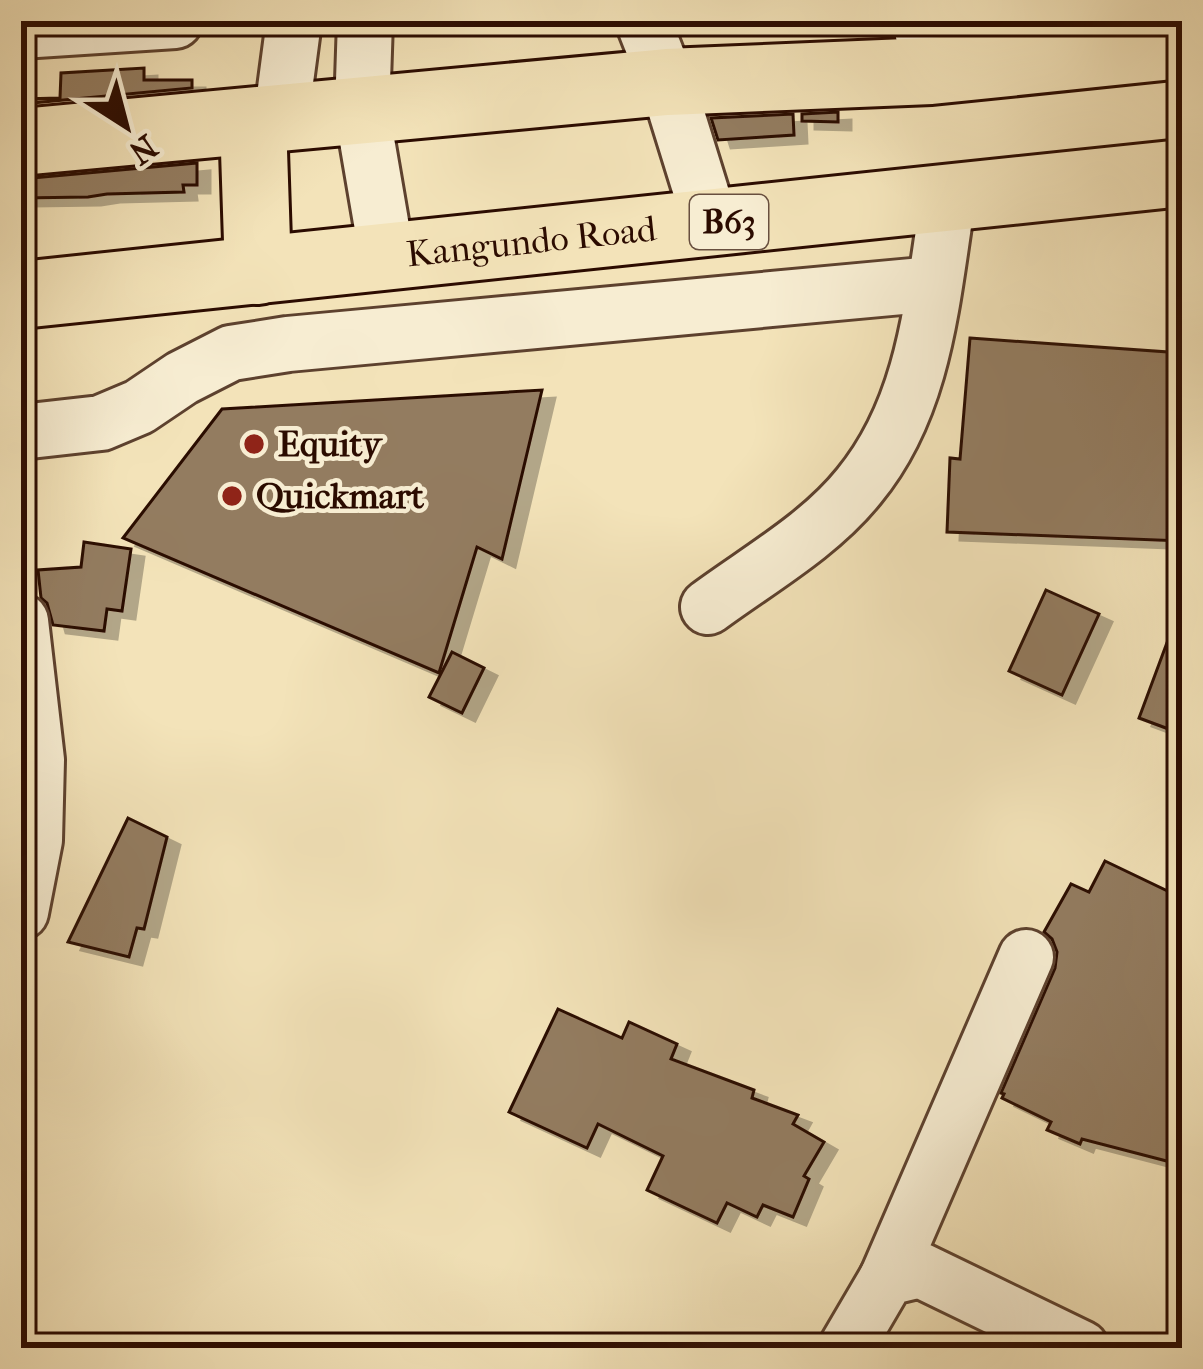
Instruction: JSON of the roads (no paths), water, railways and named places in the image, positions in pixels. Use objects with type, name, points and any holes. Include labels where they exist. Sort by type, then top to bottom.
[{"type":"highway","points":[[21,142],[667,82],[926,46],[1182,45]]},
{"type":"highway","points":[[258,271],[267,120]]},
{"type":"highway","name":"Kangundo Road","points":[[21,295],[1182,173]]},
{"type":"street","points":[[21,31],[176,21]]},
{"type":"street","points":[[267,120],[294,21]]},
{"type":"street","points":[[365,21],[362,111],[387,257]]},
{"type":"street","points":[[643,21],[711,224]]},
{"type":"street","points":[[708,607],[821,524],[860,486],[900,421],[920,368],[948,199]]},
{"type":"street","points":[[21,432],[100,423],[140,406],[231,353],[934,284]]},
{"type":"street","points":[[21,621],[37,760],[35,840],[21,912]]},
{"type":"street","points":[[847,1348],[887,1278],[1026,957]]},
{"type":"street","points":[[887,1278],[920,1270],[1081,1348]]},
{"type":"place","name":"Equity","points":[[254,444]]},
{"type":"place","name":"Quickmart","points":[[232,496]]}]
